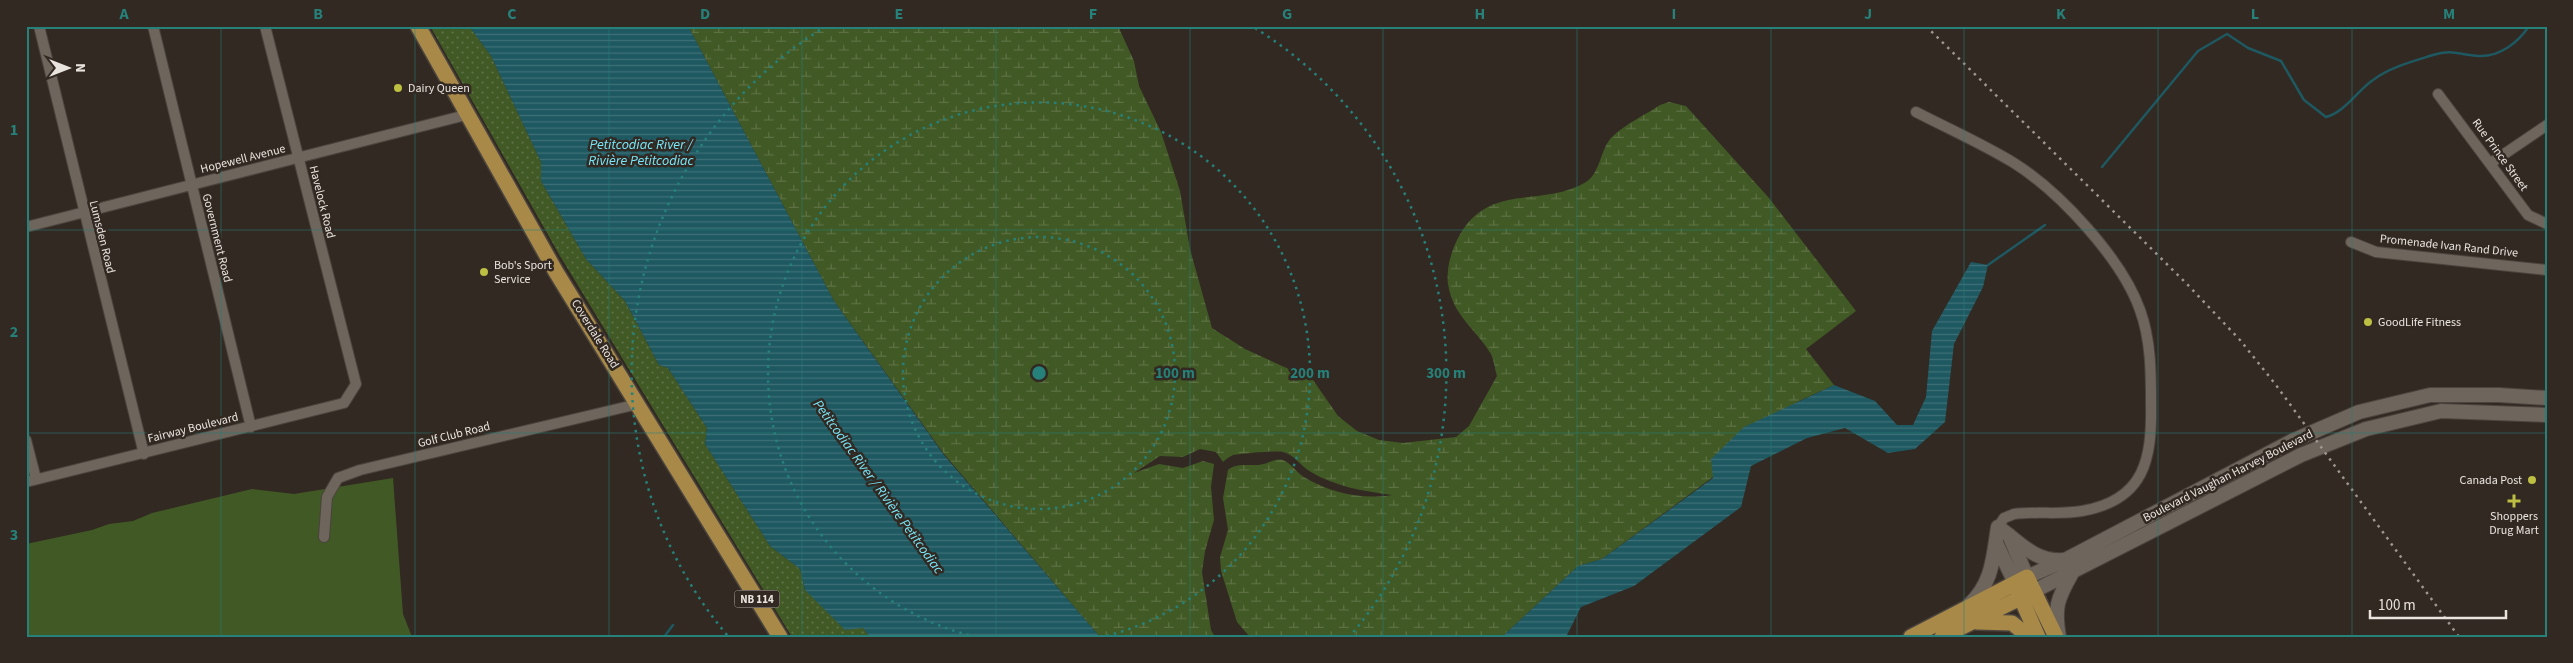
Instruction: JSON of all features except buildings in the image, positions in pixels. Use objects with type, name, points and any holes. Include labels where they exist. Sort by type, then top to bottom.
[{"type":"main road","name":"Coverdale Road","points":[[418,26],[466,115],[556,272],[780,637]]},
{"type":"main road","name":"Boulevard Vaughan Harvey Boulevard","points":[[1911,637],[1967,607],[2065,560],[2292,441],[2359,412],[2430,395],[2544,397]]},
{"type":"main road","name":"Boulevard Vaughan Harvey Boulevard","points":[[1942,637],[2072,573],[2301,455],[2366,429],[2441,411],[2547,415]]},
{"type":"main road","points":[[2531,414],[2547,421]]},
{"type":"main road","points":[[1967,607],[1980,595],[1986,583],[1994,561],[1996,543],[2004,531]]},
{"type":"main road","points":[[2004,531],[2034,555],[2049,560],[2065,560]]},
{"type":"main road","points":[[2004,531],[2032,592],[2058,637]]},
{"type":"main road","points":[[1996,543],[2026,578]]},
{"type":"main road","points":[[2058,637],[2055,615],[2058,597],[2072,573]]},
{"type":"main road","points":[[2032,592],[2038,637]]},
{"type":"main road","points":[[1973,622],[2012,623],[2029,637]]},
{"type":"street","name":"Lumsden Road","points":[[39,26],[83,213],[144,454]]},
{"type":"street","name":"Government Road","points":[[153,26],[251,427]]},
{"type":"street","name":"Havelock Road","points":[[264,26],[356,384]]},
{"type":"street","name":"Rue Prince Street","points":[[2438,94],[2528,215],[2547,224]]},
{"type":"street","points":[[1916,112],[2014,164],[2057,198],[2111,256],[2124,274],[2141,312],[2147,339],[2152,391],[2150,448],[2142,474],[2124,493],[2099,507],[2081,512],[2014,514],[2004,518],[2004,531]]},
{"type":"street","name":"Hopewell Avenue","points":[[26,227],[466,115]]},
{"type":"street","points":[[2491,163],[2547,125]]},
{"type":"street","name":"Promenade Ivan Rand Drive","points":[[2350,242],[2376,252],[2547,270]]},
{"type":"street","name":"Fairway Boulevard","points":[[31,480],[144,454],[344,403],[356,384]]},
{"type":"street","name":"Golf Club Road","points":[[324,537],[327,497],[338,478],[360,470],[638,404]]},
{"type":"street","points":[[26,440],[31,480]]},
{"type":"green space","points":[[430,26],[469,26],[491,56],[541,162],[541,181],[586,259],[625,301],[659,365],[668,368],[707,428],[705,444],[770,546],[800,569],[805,590],[863,628],[870,637],[792,637],[560,256]]},
{"type":"green space","points":[[688,26],[1118,26],[1134,61],[1139,86],[1161,132],[1180,191],[1190,249],[1212,328],[1245,349],[1313,380],[1338,416],[1357,431],[1379,440],[1403,443],[1456,437],[1469,426],[1497,376],[1491,354],[1455,305],[1448,284],[1448,267],[1453,250],[1469,221],[1483,209],[1499,202],[1569,190],[1586,182],[1598,167],[1605,148],[1612,137],[1635,120],[1660,105],[1669,102],[1686,106],[1769,198],[1856,311],[1806,349],[1834,385],[1797,402],[1713,477],[1602,559],[1578,566],[1504,635],[1498,637],[1250,637],[1237,622],[1221,571],[1220,557],[1228,530],[1223,498],[1228,470],[1240,465],[1260,465],[1283,460],[1289,463],[1298,473],[1314,483],[1336,491],[1370,497],[1392,495],[1340,485],[1311,472],[1287,453],[1283,452],[1233,455],[1223,462],[1216,452],[1200,449],[1183,457],[1160,456],[1134,473],[1159,464],[1183,468],[1203,461],[1214,464],[1211,487],[1214,520],[1205,551],[1202,572],[1211,630],[1215,637],[1100,637],[944,454],[834,301]]},
{"type":"green space","points":[[393,478],[403,614],[412,637],[26,637],[26,544],[92,530],[109,524],[133,521],[152,513],[252,489],[294,494]]},
{"type":"water","name":"Petitcodiac River / Rivière Petitcodiac","points":[[469,26],[688,26],[834,301],[944,455],[1100,637],[870,637],[863,628],[845,630],[805,590],[800,569],[770,546],[705,444],[707,428],[668,368],[659,365],[625,301],[586,259],[541,181],[541,162],[491,56]]},
{"type":"water","points":[[1971,262],[1988,265],[1983,287],[1954,344],[1945,422],[1915,449],[1888,453],[1845,428],[1807,438],[1751,466],[1741,507],[1634,586],[1581,607],[1566,637],[1498,637],[1504,635],[1578,566],[1602,559],[1713,478],[1711,459],[1744,427],[1834,385],[1875,401],[1897,425],[1913,425],[1926,397],[1932,331]]},
{"type":"waterway","points":[[2102,167],[2198,51],[2227,34],[2248,48],[2281,61],[2304,100],[2326,117],[2339,111],[2373,80],[2394,68],[2440,53],[2451,52],[2479,56],[2494,54],[2514,43],[2529,26]]},
{"type":"waterway","points":[[1988,265],[2045,225]]},
{"type":"waterway","points":[[664,637],[673,625]]},
{"type":"railway","points":[[1926,26],[2186,283],[2240,340],[2276,385],[2459,637]]},
{"type":"place","name":"Dairy Queen","points":[[398,88]]},
{"type":"place","name":"Bob's Sport Service","points":[[484,272]]},
{"type":"place","name":"GoodLife Fitness","points":[[2368,322]]},
{"type":"place","name":"Canada Post","points":[[2532,480]]},
{"type":"place","name":"Shoppers Drug Mart","points":[[2514,501]]}]
